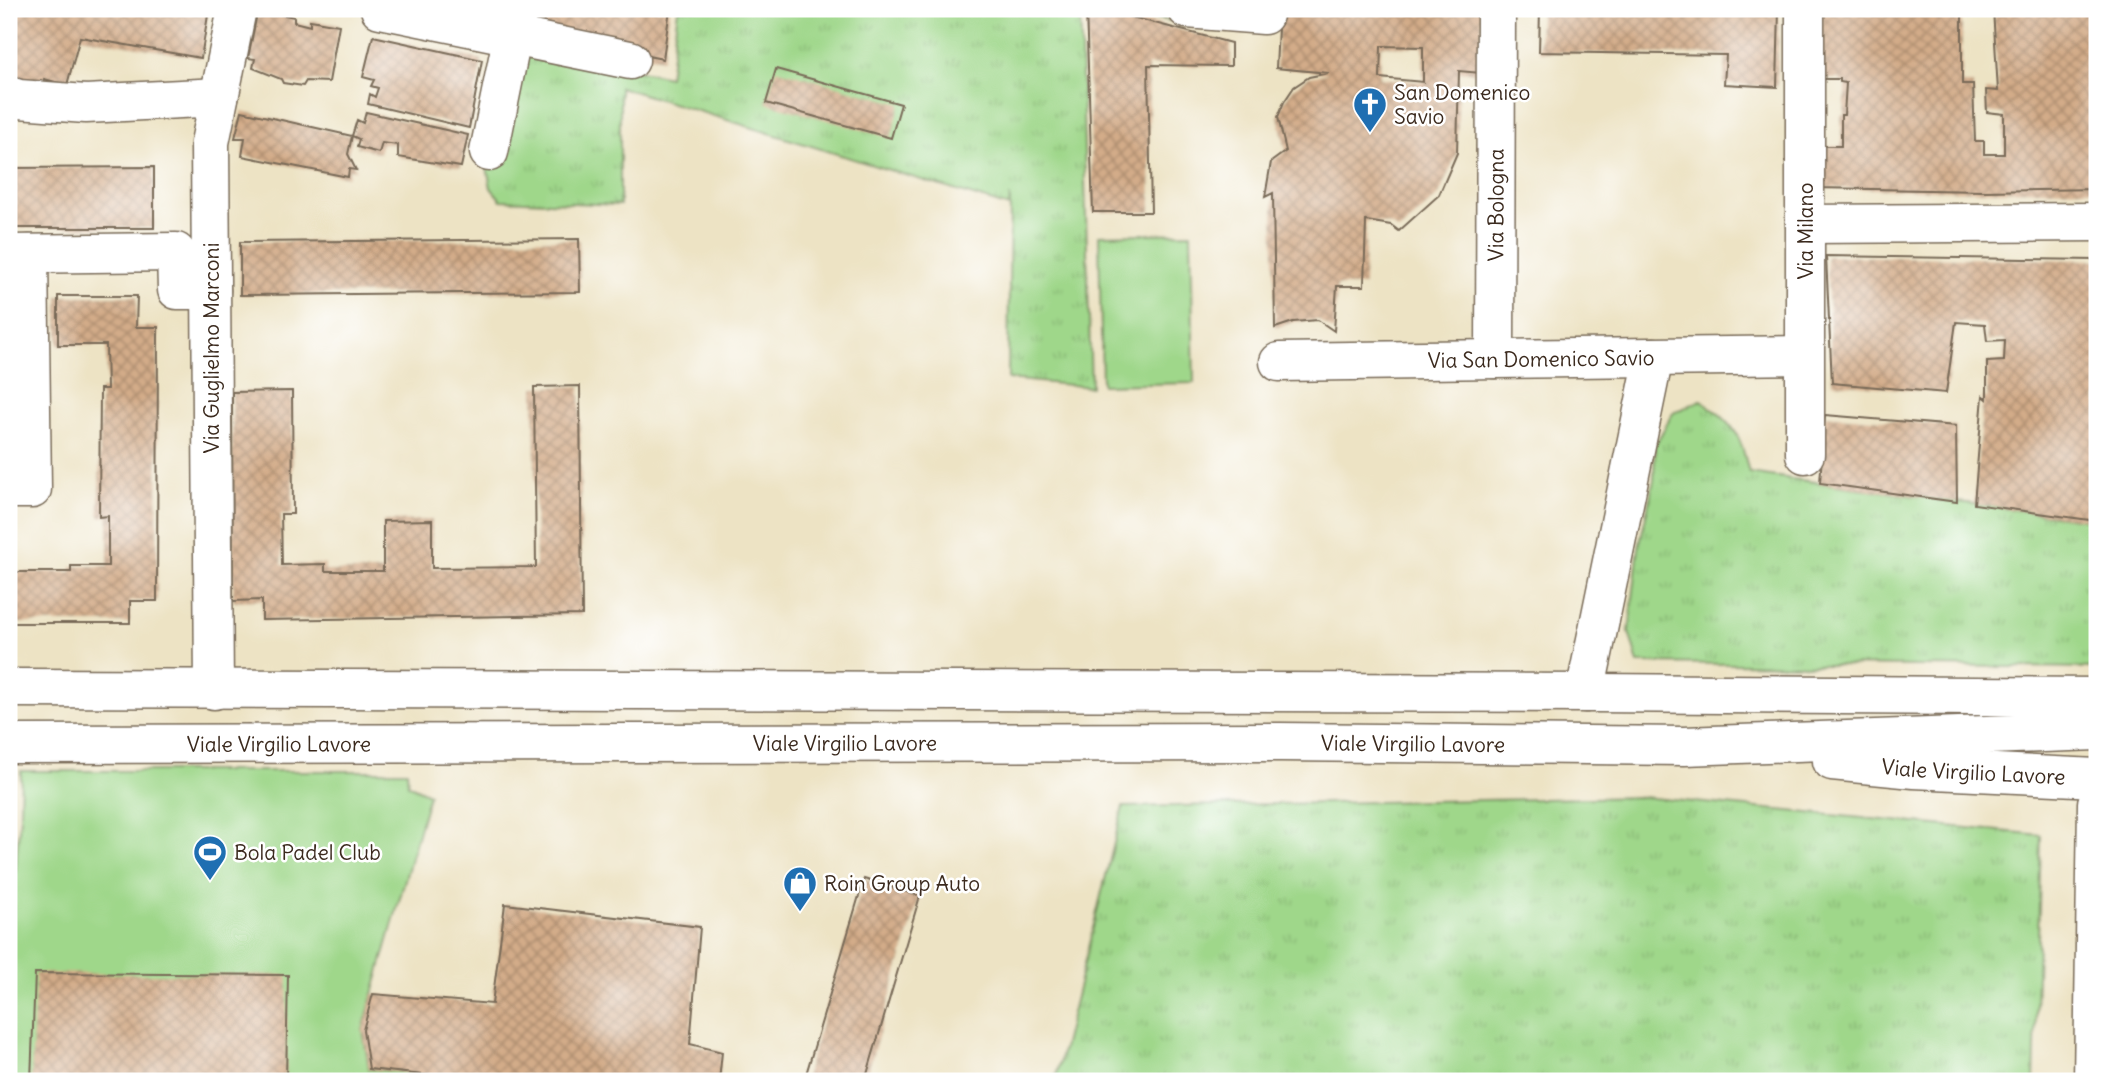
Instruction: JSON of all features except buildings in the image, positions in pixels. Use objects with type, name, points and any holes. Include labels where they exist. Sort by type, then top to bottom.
[{"type":"street","name":"Via Guglielmo Marconi","points":[[214,690],[210,142],[237,9]]},
{"type":"street","points":[[380,9],[515,22],[631,60]]},
{"type":"street","points":[[1187,9],[1264,16]]},
{"type":"street","name":"Via Bologna","points":[[1495,359],[1496,9]]},
{"type":"street","name":"Via Milano","points":[[1805,9],[1805,454]]},
{"type":"street","points":[[489,152],[515,22]]},
{"type":"street","points":[[9,96],[86,104],[219,97]]},
{"type":"street","points":[[1805,224],[2097,222]]},
{"type":"street","points":[[9,489],[32,489],[19,254],[176,252],[177,290],[211,290]]},
{"type":"street","name":"Via San Domenico Savio","points":[[1279,362],[1804,355]]},
{"type":"street","points":[[1585,693],[1654,357]]},
{"type":"street","points":[[9,688],[2097,697]]},
{"type":"street","points":[[273,743],[274,690]]},
{"type":"street","name":"Viale Virgilio Lavore","points":[[9,744],[1281,742],[1684,746],[2097,731]]},
{"type":"street","name":"Viale Virgilio Lavore","points":[[1684,746],[1913,769],[2097,778]]},
{"type":"street","points":[[2093,1081],[2097,803]]},
{"type":"green space","points":[[678,9],[1080,9],[1091,387],[1008,379],[1010,196],[1009,207],[620,87],[620,205],[501,200],[491,188],[487,167],[516,44],[669,77]]},
{"type":"green space","points":[[1109,9],[1147,9],[1170,21]]},
{"type":"green space","points":[[1191,233],[1194,383],[1102,385],[1099,235]]},
{"type":"green space","points":[[1701,400],[1722,416],[1734,430],[1749,473],[2097,521],[2097,668],[1638,663],[1629,632],[1639,547],[1654,480],[1655,445],[1673,413]]},
{"type":"green space","name":"Bola Padel Club","points":[[21,771],[407,771],[408,784],[429,794],[363,1030],[369,1069],[463,1081],[9,1081],[9,948],[20,817]]},
{"type":"green space","points":[[1642,797],[2041,835],[2034,1081],[1055,1081],[1123,807]]},
{"type":"place","name":"San Domenico Savio","points":[[1370,134]]},
{"type":"place","name":"Bola Padel Club","points":[[210,882]]},
{"type":"place","name":"Roin Group Auto","points":[[800,913]]}]
